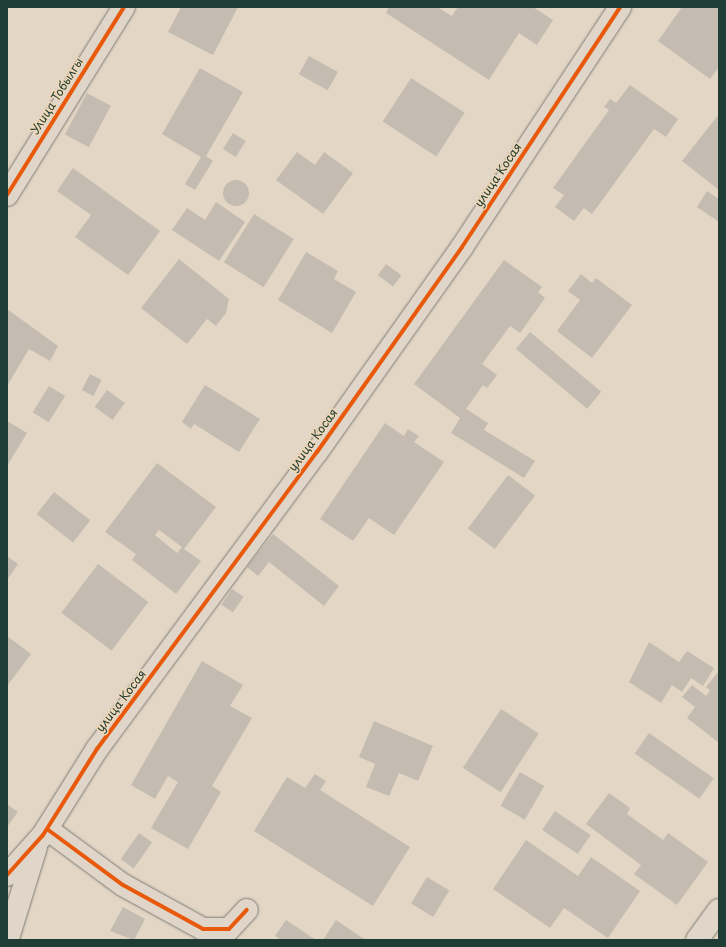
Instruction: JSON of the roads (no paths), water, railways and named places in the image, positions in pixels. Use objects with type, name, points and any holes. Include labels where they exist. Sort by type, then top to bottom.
[{"type":"street","name":"Улица Тобылгы","points":[[7,195],[124,7]]},
{"type":"street","name":"улица Косая","points":[[7,875],[43,835],[97,749],[317,452],[462,247],[620,7]]},
{"type":"street","points":[[8,935],[43,835],[124,885],[203,929],[229,929],[247,910]]},
{"type":"street","points":[[697,940],[719,910]]}]
